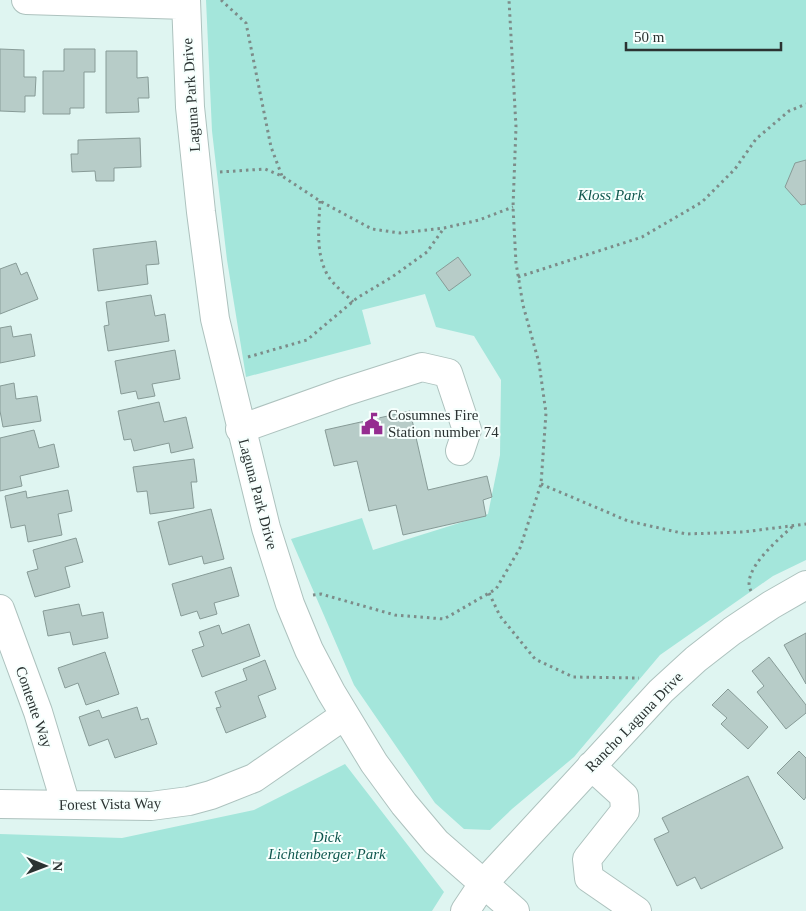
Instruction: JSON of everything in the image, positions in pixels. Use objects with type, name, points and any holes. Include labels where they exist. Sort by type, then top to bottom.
[{"type":"street","points":[[26,0],[186,2]]},
{"type":"street","name":"Laguna Park Drive","points":[[186,2],[190,107],[215,319],[240,429],[266,528],[288,599],[309,650],[331,692],[374,764],[436,842],[515,911]]},
{"type":"street","points":[[240,429],[422,367],[448,373],[467,430],[460,451]]},
{"type":"street","name":"Rancho Laguna Drive","points":[[465,911],[483,884],[655,697],[732,631],[806,585]]},
{"type":"street","name":"Contente Way","points":[[0,609],[38,712],[66,805]]},
{"type":"street","name":"Forest Vista Way","points":[[0,804],[151,806],[189,801],[211,795],[254,778],[345,715]]},
{"type":"street","points":[[591,766],[624,796],[625,811],[587,859],[589,878],[637,911]]},
{"type":"path","points":[[221,0],[246,23],[271,147],[282,176]]},
{"type":"path","points":[[288,599],[321,594],[395,615],[444,619],[496,589],[520,548],[541,484],[546,413],[539,363],[523,305],[518,276],[513,207],[516,127],[509,0]]},
{"type":"path","points":[[518,276],[642,236],[702,202],[735,169],[756,140],[789,111],[806,104]]},
{"type":"path","points":[[197,175],[265,168],[372,229],[400,232],[444,228],[478,220],[513,207]]},
{"type":"path","points":[[320,201],[318,226],[320,255],[329,276],[353,302]]},
{"type":"path","points":[[224,361],[253,356],[307,340],[353,302],[427,252],[444,228]]},
{"type":"path","points":[[541,484],[628,521],[686,534],[743,532],[806,524]]},
{"type":"path","points":[[762,611],[749,587],[751,575],[764,553],[793,526]]},
{"type":"path","points":[[489,593],[500,616],[535,659],[573,677],[640,678],[655,697]]},
{"type":"green space","name":"Kloss Park","points":[[206,0],[806,0],[806,560],[773,576],[660,655],[574,757],[490,830],[464,829],[435,803],[354,685],[291,539],[362,518],[373,550],[488,514],[500,455],[501,380],[474,336],[436,327],[425,294],[362,310],[371,344],[246,377],[227,260],[212,131]]},
{"type":"green space","name":"Dick Lichtenberger Park","points":[[345,764],[444,892],[432,911],[0,911],[0,834],[122,838],[254,810]]},
{"type":"building","points":[[0,49],[24,50],[24,77],[36,77],[35,96],[25,96],[25,112],[0,111]]},
{"type":"building","points":[[64,49],[95,49],[95,72],[84,72],[84,108],[70,108],[70,114],[43,114],[43,71],[64,71]]},
{"type":"building","points":[[106,51],[137,51],[137,78],[148,77],[149,98],[138,98],[139,112],[106,113]]},
{"type":"building","points":[[140,138],[141,167],[114,168],[114,181],[96,181],[95,171],[72,172],[71,154],[78,154],[78,140]]},
{"type":"building","points":[[806,160],[806,204],[801,205],[785,187],[795,163]]},
{"type":"building","points":[[156,241],[159,264],[146,265],[148,284],[98,291],[93,249]]},
{"type":"building","points":[[458,257],[471,275],[449,291],[436,273]]},
{"type":"building","points":[[16,263],[21,275],[27,272],[38,299],[0,314],[0,269]]},
{"type":"building","points":[[151,295],[155,316],[165,314],[169,341],[108,351],[104,326],[109,325],[106,302]]},
{"type":"building","points":[[11,326],[13,337],[31,334],[35,356],[0,363],[0,328]]},
{"type":"building","points":[[175,350],[180,379],[152,384],[155,396],[138,399],[136,391],[121,394],[115,361]]},
{"type":"building","points":[[14,383],[16,399],[37,396],[41,421],[3,427],[0,411],[0,386]]},
{"type":"building","points":[[159,402],[164,422],[186,417],[193,448],[171,453],[169,443],[134,451],[131,439],[124,440],[118,411]]},
{"type":"building","points":[[410,411],[428,490],[487,476],[492,497],[483,500],[486,516],[403,535],[396,505],[369,511],[357,461],[334,466],[325,430]]},
{"type":"building","points":[[34,430],[39,448],[54,444],[59,467],[20,476],[22,486],[0,491],[0,438]]},
{"type":"building","points":[[194,459],[197,482],[191,482],[194,508],[150,514],[147,491],[137,492],[133,467]]},
{"type":"building","points":[[68,490],[72,511],[58,514],[62,535],[28,542],[25,525],[11,528],[5,496],[26,491],[27,498]]},
{"type":"building","points":[[211,509],[224,559],[204,564],[202,556],[169,565],[158,522]]},
{"type":"building","points":[[76,538],[83,562],[65,567],[70,587],[35,597],[27,572],[38,569],[33,550]]},
{"type":"building","points":[[231,567],[239,596],[214,603],[217,614],[200,619],[197,611],[181,616],[172,584]]},
{"type":"building","points":[[79,604],[82,616],[103,612],[108,638],[73,645],[70,632],[48,636],[43,611]]},
{"type":"building","points":[[249,624],[260,656],[202,677],[192,650],[204,646],[199,632],[219,625],[222,634]]},
{"type":"building","points":[[806,633],[806,684],[784,645]]},
{"type":"building","points":[[105,652],[119,694],[86,705],[78,683],[65,688],[58,668]]},
{"type":"building","points":[[769,657],[806,705],[806,713],[786,729],[757,692],[764,686],[752,671]]},
{"type":"building","points":[[265,660],[276,689],[258,696],[266,717],[226,733],[216,708],[221,707],[215,692],[247,680],[243,669]]},
{"type":"building","points":[[728,689],[768,727],[748,749],[721,724],[727,718],[712,705]]},
{"type":"building","points":[[137,707],[141,720],[148,718],[157,744],[115,758],[108,739],[89,746],[79,717],[99,710],[102,718]]},
{"type":"building","points":[[799,751],[806,758],[806,797],[804,800],[777,773]]},
{"type":"building","points":[[748,776],[783,848],[701,889],[695,877],[677,886],[654,839],[669,832],[662,818]]},
{"type":"place","name":"Cosumnes Fire Station number 74","points":[[372,424]]}]
